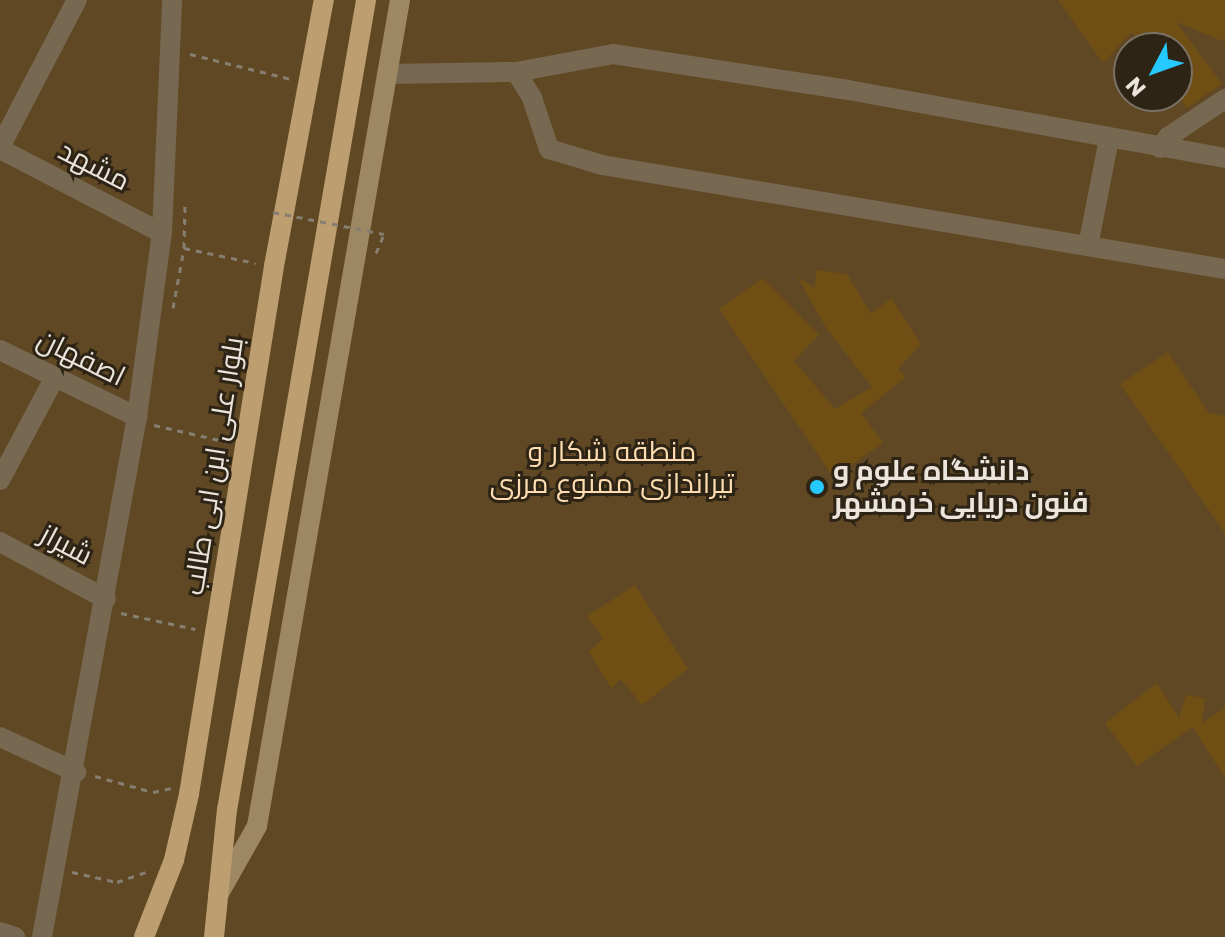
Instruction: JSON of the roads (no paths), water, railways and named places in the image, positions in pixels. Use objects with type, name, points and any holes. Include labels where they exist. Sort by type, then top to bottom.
[{"type":"main road","name":"بلوار علی ابن ابی طالب","points":[[144,937],[174,860],[191,783],[214,632],[248,446],[274,266],[324,0]]},
{"type":"main road","points":[[214,937],[215,902],[366,0]]},
{"type":"main road","points":[[215,902],[257,826],[400,0]]},
{"type":"street","points":[[0,148],[77,0]]},
{"type":"street","points":[[42,937],[83,773],[106,599],[144,421],[162,233],[172,0]]},
{"type":"street","points":[[387,74],[516,72],[613,54],[848,90],[1225,158]]},
{"type":"street","points":[[516,72],[532,98],[549,149],[602,165],[1225,269]]},
{"type":"street","points":[[1160,148],[1168,137],[1225,99]]},
{"type":"street","points":[[1088,246],[1109,139]]},
{"type":"street","name":"مشهد","points":[[0,148],[162,233]]},
{"type":"street","name":"اصفهان","points":[[0,350],[144,421]]},
{"type":"street","points":[[0,480],[54,379]]},
{"type":"street","name":"شیراز","points":[[0,542],[106,599]]},
{"type":"street","points":[[0,737],[83,773]]},
{"type":"street","points":[[0,932],[15,937]]},
{"type":"place","name":"دانشگاه علوم و فنون دریایی خرمشهر","points":[[817,487]]},
{"type":"park label","name":"منطقه شکار و تیراندازی ممنوع مرزی","points":[[612,468]]}]
